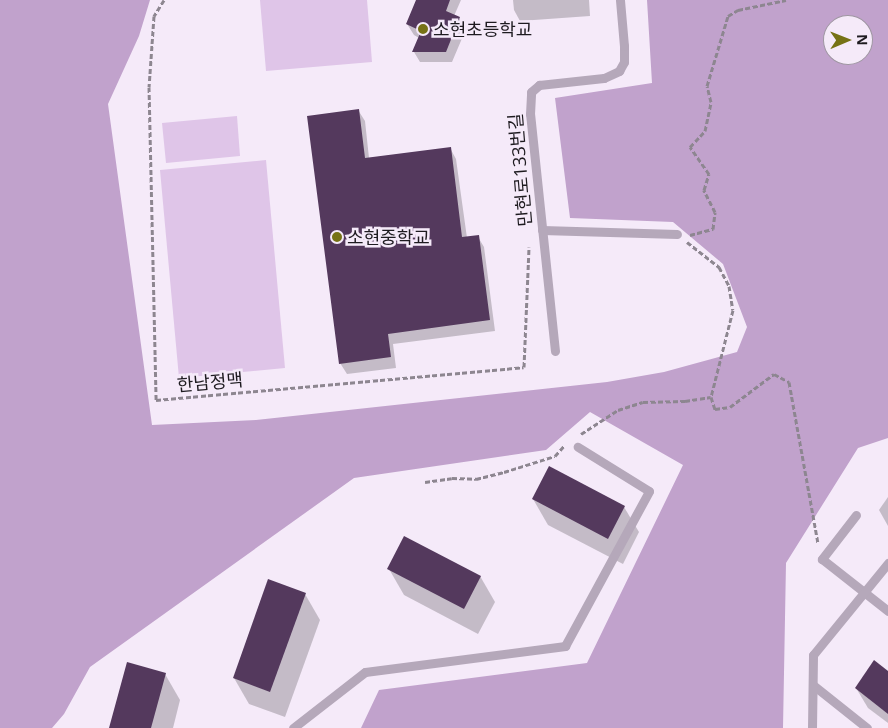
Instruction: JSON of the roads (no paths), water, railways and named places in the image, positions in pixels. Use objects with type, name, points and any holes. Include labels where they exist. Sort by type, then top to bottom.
[{"type":"lane","name":"만현로133번길","points":[[555,351],[542,230],[531,92],[539,85],[604,78],[619,71],[624,62],[620,0]]},
{"type":"lane","points":[[542,230],[677,234]]},
{"type":"lane","points":[[293,728],[365,672],[565,646],[649,491],[578,446]]},
{"type":"lane","points":[[856,515],[822,559],[888,611]]},
{"type":"lane","points":[[812,728],[813,655],[888,563]]},
{"type":"lane","points":[[813,685],[867,728]]},
{"type":"place","name":"소현초등학교","points":[[423,29]]},
{"type":"place","name":"소현중학교","points":[[337,237]]}]
